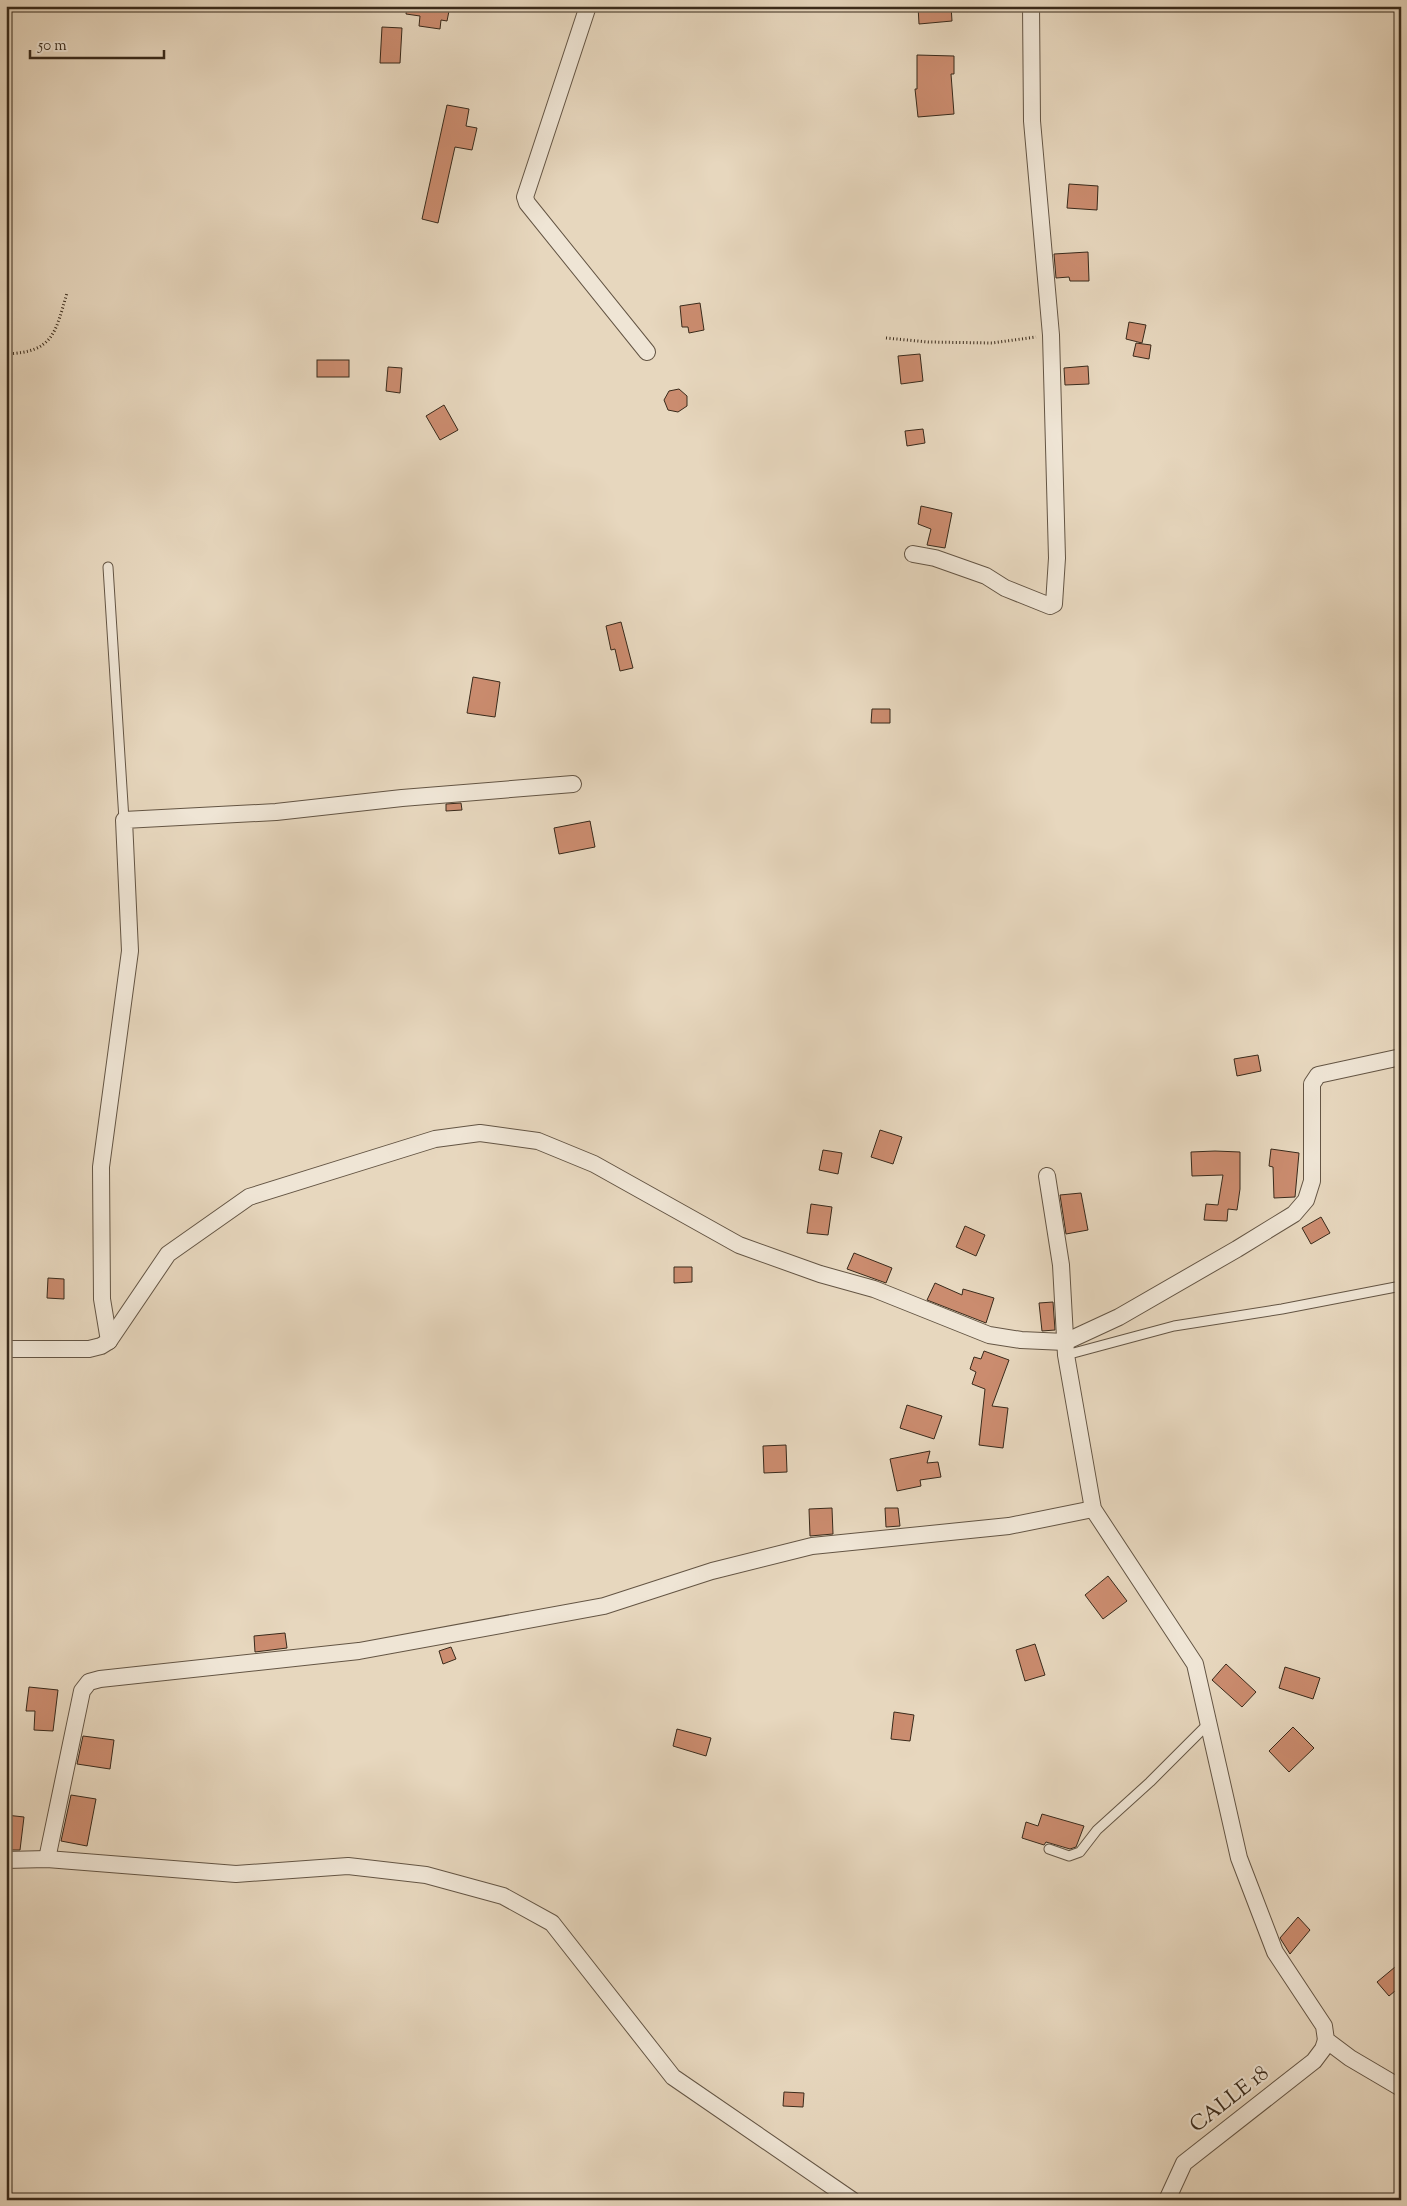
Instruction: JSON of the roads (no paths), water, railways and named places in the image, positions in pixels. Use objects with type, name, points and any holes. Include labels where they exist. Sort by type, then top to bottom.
[{"type":"street","points":[[588,6],[526,197],[526,203],[647,352]]},
{"type":"street","points":[[913,554],[947,562],[986,576],[1005,588],[1050,606],[1054,604],[1057,558],[1051,335],[1032,121],[1031,6]]},
{"type":"street","points":[[109,1341],[102,1299],[101,1167],[130,951],[124,820],[276,812],[402,798],[573,784]]},
{"type":"street","points":[[6,1349],[89,1349],[101,1346],[109,1341],[168,1254],[249,1197],[436,1139],[480,1133],[538,1141],[594,1164],[739,1245],[820,1274],[874,1289],[989,1334],[1066,1349],[1294,1214],[1306,1200],[1312,1181],[1311,1106],[1314,1078],[1318,1075],[1401,1057]]},
{"type":"street","points":[[1047,1176],[1061,1265],[1066,1349],[1093,1509],[1195,1664],[1242,1866],[1275,1952],[1324,2026],[1326,2040],[1350,2058],[1401,2088]]},
{"type":"street","points":[[47,1859],[82,1691],[89,1682],[100,1679],[359,1651],[604,1606],[712,1571],[812,1546],[1009,1526],[1093,1509]]},
{"type":"street","points":[[6,1860],[47,1859],[236,1874],[348,1866],[426,1875],[503,1896],[552,1923],[673,2076],[852,2200]]},
{"type":"street","name":"CALLE 18","points":[[1168,2200],[1184,2164],[1314,2061],[1323,2049],[1326,2040]]},
{"type":"lane","points":[[108,567],[124,820]]},
{"type":"lane","points":[[1066,1349],[1174,1326],[1282,1309],[1401,1286]]},
{"type":"lane","points":[[1050,1849],[1069,1856],[1080,1852],[1097,1830],[1150,1782],[1209,1723]]}]
